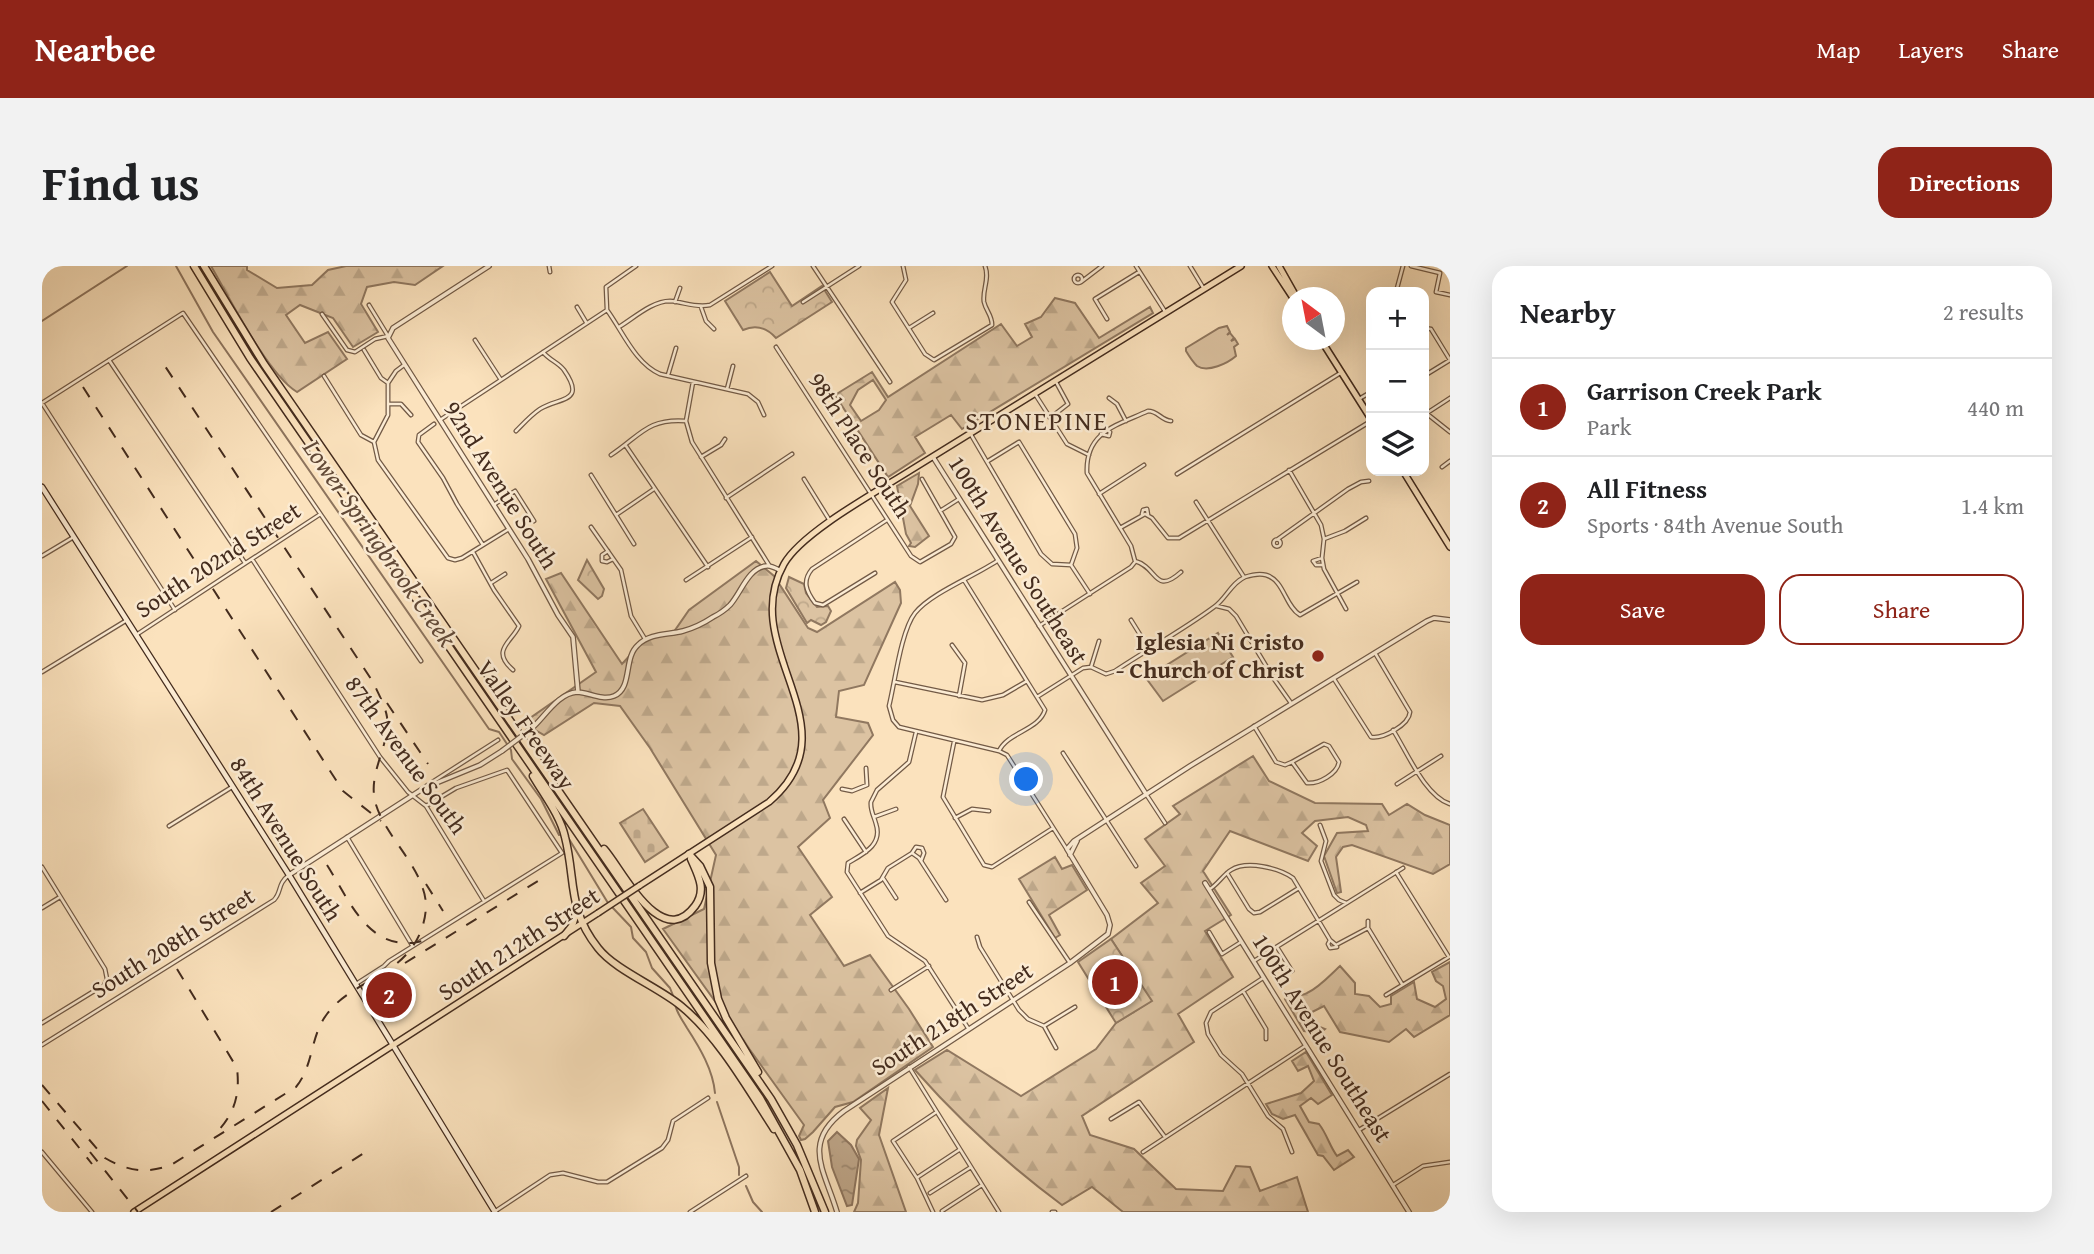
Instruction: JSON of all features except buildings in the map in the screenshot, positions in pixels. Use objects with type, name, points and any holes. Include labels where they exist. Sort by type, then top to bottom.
[{"type":"highway","name":"Valley Freeway","points":[[194,266],[250,358],[753,1088],[790,1151],[815,1212]]},
{"type":"highway","name":"Valley Freeway","points":[[203,266],[237,326],[771,1099],[797,1145],[825,1212]]},
{"type":"highway","points":[[521,752],[565,836],[565,853],[582,924],[598,949],[683,1007],[715,1042],[790,1151]]},
{"type":"highway","points":[[589,833],[609,855],[647,907],[654,914],[666,918],[689,913],[700,896],[700,880],[689,854]]},
{"type":"highway","points":[[689,854],[710,887],[711,963],[718,999],[723,1013],[771,1099]]},
{"type":"highway","points":[[564,936],[572,926],[578,908]]},
{"type":"main road","points":[[781,571],[798,546],[831,522],[1241,266]]},
{"type":"main road","points":[[1272,266],[1287,287]]},
{"type":"main road","points":[[1279,266],[1290,287]]},
{"type":"main road","points":[[1328,350],[1367,413]]},
{"type":"main road","points":[[1406,476],[1450,547]]},
{"type":"main road","name":"84th Avenue South","points":[[42,487],[289,875],[495,1212]]},
{"type":"main road","name":"South 212th Street","points":[[134,1212],[774,798],[790,778],[799,755],[802,735],[802,717],[772,622],[774,595],[781,571]]},
{"type":"street","points":[[549,266],[550,272]]},
{"type":"street","points":[[636,266],[606,287],[607,310],[643,363],[653,371],[668,376],[727,388],[751,396],[761,405],[764,415]]},
{"type":"street","points":[[620,327],[656,304],[675,302],[701,307],[710,305],[772,266]]},
{"type":"street","points":[[813,266],[890,382]]},
{"type":"street","points":[[803,302],[859,266]]},
{"type":"street","points":[[903,266],[906,280],[892,302],[925,354],[931,359],[939,358],[993,323],[984,303],[988,278],[985,266]]},
{"type":"street","points":[[1081,282],[1102,266]]},
{"type":"street","points":[[1136,266],[1166,313]]},
{"type":"street","points":[[1190,266],[1204,289]]},
{"type":"street","points":[[1397,287],[1403,266]]},
{"type":"street","points":[[1411,266],[1440,273],[1436,292],[1450,295]]},
{"type":"street","points":[[322,314],[350,352],[355,352],[376,339],[388,336],[393,328],[487,267]]},
{"type":"street","points":[[1107,319],[1095,299],[1139,272]]},
{"type":"street","points":[[675,302],[680,288]]},
{"type":"street","name":"92nd Avenue South","points":[[369,305],[404,365],[509,528],[573,637],[579,692]]},
{"type":"street","points":[[576,307],[586,323]]},
{"type":"street","points":[[701,307],[706,321],[715,329]]},
{"type":"street","points":[[440,421],[607,310]]},
{"type":"street","points":[[175,610],[42,403],[183,313],[421,661]]},
{"type":"street","points":[[909,328],[933,313]]},
{"type":"street","points":[[1429,329],[1450,360],[1429,373]]},
{"type":"street","points":[[475,340],[500,380]]},
{"type":"street","name":"98th Place South","points":[[776,347],[916,561],[922,562],[951,544],[955,537],[940,511]]},
{"type":"street","points":[[668,376],[676,348]]},
{"type":"street","points":[[364,351],[381,378],[388,383]]},
{"type":"street","points":[[516,431],[539,409],[565,400],[571,392],[569,379],[561,366],[543,352]]},
{"type":"street","points":[[109,360],[245,564]]},
{"type":"street","points":[[404,365],[388,383],[387,420],[374,442],[378,460],[443,553],[451,559],[462,558],[509,528]]},
{"type":"street","points":[[727,388],[733,366]]},
{"type":"street","points":[[1177,474],[1342,372]]},
{"type":"street","points":[[324,376],[361,435],[374,442]]},
{"type":"street","points":[[1050,418],[1068,404],[1056,381]]},
{"type":"street","points":[[693,382],[686,421],[689,435],[769,566]]},
{"type":"street","points":[[1035,394],[1067,444],[1089,455]]},
{"type":"street","points":[[1359,399],[1366,394]]},
{"type":"street","points":[[1108,398],[1117,404],[1126,421]]},
{"type":"street","points":[[1427,413],[1450,398]]},
{"type":"street","points":[[388,404],[401,404],[411,415]]},
{"type":"street","points":[[1039,626],[1131,567],[1135,561],[1134,552],[1087,473],[1089,455],[1101,434],[1106,429],[1151,411],[1171,421]]},
{"type":"street","points":[[1429,417],[1450,432]]},
{"type":"street","points":[[611,456],[635,436],[659,422],[686,421]]},
{"type":"street","points":[[1120,528],[1145,515],[1156,521],[1164,534],[1175,539],[1366,423]]},
{"type":"street","points":[[434,425],[419,435],[418,442],[483,545]]},
{"type":"street","points":[[1101,434],[1109,436],[1110,432],[1106,429]]},
{"type":"street","points":[[970,433],[1041,554],[1052,564],[1071,565]]},
{"type":"street","points":[[701,457],[721,445],[725,439]]},
{"type":"street","points":[[988,461],[1019,442],[1075,534],[1077,548],[1071,565]]},
{"type":"street","points":[[626,446],[708,567]]},
{"type":"street","points":[[726,498],[792,454]]},
{"type":"street","name":"100th Avenue Southeast","points":[[933,457],[1166,823]]},
{"type":"street","points":[[1442,467],[1450,461]]},
{"type":"street","points":[[1099,494],[1144,465]]},
{"type":"street","points":[[1289,470],[1315,514],[1324,538],[1323,565],[1327,577],[1346,608]]},
{"type":"street","points":[[591,475],[634,544]]},
{"type":"street","points":[[804,479],[831,522]]},
{"type":"street","points":[[922,479],[940,511],[959,499]]},
{"type":"street","points":[[1278,540],[1348,489],[1369,481]]},
{"type":"street","points":[[616,514],[654,489]]},
{"type":"street","points":[[493,505],[515,491],[534,521]]},
{"type":"street","points":[[1196,502],[1244,578]]},
{"type":"street","name":"South 202nd Street","points":[[136,635],[319,514]]},
{"type":"street","points":[[1324,538],[1338,535],[1366,518]]},
{"type":"street","points":[[875,573],[825,604],[815,603],[807,591],[806,579],[812,569],[887,520]]},
{"type":"street","points":[[591,527],[623,577],[631,616],[645,639]]},
{"type":"street","points":[[42,556],[74,537]]},
{"type":"street","points":[[686,580],[752,537]]},
{"type":"street","points":[[608,551],[602,555],[602,560],[607,562],[613,559]]},
{"type":"street","points":[[473,552],[518,625],[518,630],[508,639],[503,651],[513,670]]},
{"type":"street","points":[[1322,558],[1313,562],[1323,565]]},
{"type":"street","name":"87th Avenue South","points":[[252,559],[380,757],[412,795],[426,806],[484,901]]},
{"type":"street","points":[[997,561],[925,604],[915,614],[907,628],[889,706],[890,715],[900,727],[999,751],[1010,759],[1070,855]]},
{"type":"street","points":[[1135,561],[1148,566],[1157,579],[1163,582],[1170,581],[1181,572]]},
{"type":"street","points":[[1071,565],[1090,594]]},
{"type":"street","points":[[579,692],[607,698],[619,692],[625,684],[631,654],[645,639],[685,630],[714,617],[732,603],[760,568],[769,566],[781,571]]},
{"type":"street","points":[[491,583],[505,574]]},
{"type":"street","points":[[1037,697],[1083,668],[1091,667],[1107,674],[1115,671],[1217,606],[1236,583],[1244,578],[1266,575],[1274,581],[1293,610],[1300,615],[1357,582]]},
{"type":"street","points":[[964,580],[1045,712],[1041,719],[1004,741],[999,751]]},
{"type":"street","points":[[1217,606],[1236,616],[1292,704]]},
{"type":"street","points":[[1067,849],[1146,794],[1430,619],[1450,620]]},
{"type":"street","points":[[42,672],[127,620]]},
{"type":"street","points":[[1131,620],[1149,649]]},
{"type":"street","points":[[1091,667],[1099,640]]},
{"type":"street","points":[[952,645],[965,663],[959,697]]},
{"type":"street","points":[[1334,678],[1368,735],[1374,738],[1394,730],[1411,715],[1375,653]]},
{"type":"street","points":[[895,682],[975,700],[996,698],[1027,681]]},
{"type":"street","name":"South 208th Street","points":[[42,1045],[274,900],[281,882],[289,875],[412,795],[480,765],[502,751],[531,729],[562,699],[579,692]]},
{"type":"street","points":[[1254,726],[1279,765],[1292,762],[1324,744],[1329,746],[1338,759],[1338,767],[1317,782],[1309,784],[1292,762]]},
{"type":"street","points":[[1394,730],[1431,791],[1450,804]]},
{"type":"street","points":[[916,732],[909,762],[877,790],[870,806],[877,836],[873,846],[848,863],[847,869],[888,936],[920,956],[929,966],[968,1028]]},
{"type":"street","points":[[424,788],[498,740]]},
{"type":"street","points":[[954,741],[943,793],[984,865],[990,868],[1053,828]]},
{"type":"street","points":[[1063,753],[1136,866]]},
{"type":"street","points":[[1397,784],[1441,756]]},
{"type":"street","points":[[866,768],[867,785]]},
{"type":"street","points":[[356,984],[484,901],[565,853],[507,770],[456,788],[426,806]]},
{"type":"street","points":[[842,789],[852,791],[867,785],[877,790]]},
{"type":"street","points":[[169,826],[232,787]]},
{"type":"street","points":[[874,817],[896,809]]},
{"type":"street","points":[[955,818],[972,809],[989,811]]},
{"type":"street","points":[[844,819],[866,852]]},
{"type":"street","points":[[1320,825],[1326,842],[1321,861],[1335,895],[1338,900],[1346,903]]},
{"type":"street","points":[[1070,855],[1077,842],[1087,833]]},
{"type":"street","points":[[347,837],[413,946]]},
{"type":"street","points":[[860,893],[883,878],[888,867],[916,848],[922,848],[924,853],[920,860]]},
{"type":"street","points":[[912,853],[920,860],[946,901]]},
{"type":"street","name":"South 218th Street","points":[[837,1212],[819,1161],[820,1142],[825,1129],[838,1115],[1070,963],[1102,941],[1110,930],[1107,915],[1070,855]]},
{"type":"street","points":[[1209,890],[1236,867],[1247,865],[1289,875],[1330,940],[1337,945],[1368,928]]},
{"type":"street","points":[[42,867],[105,969],[107,979],[104,985],[42,1023]]},
{"type":"street","points":[[1253,961],[1403,868]]},
{"type":"street","points":[[1386,995],[1450,957],[1396,872]]},
{"type":"street","points":[[1227,873],[1250,909],[1257,913],[1299,888]]},
{"type":"street","points":[[883,878],[896,898]]},
{"type":"street","name":"100th Avenue Southeast","points":[[1205,883],[1409,1212]]},
{"type":"street","points":[[42,908],[61,897]]},
{"type":"street","points":[[1029,902],[1070,963]]},
{"type":"street","points":[[1368,921],[1368,928],[1402,985]]},
{"type":"street","points":[[1209,932],[1222,954],[1241,942]]},
{"type":"street","points":[[977,937],[979,947],[1023,1016],[1044,1027],[1056,1048]]},
{"type":"street","points":[[1277,947],[1292,971]]},
{"type":"street","points":[[891,990],[929,966]]},
{"type":"street","points":[[1263,978],[1212,1012],[1206,1024],[1208,1034],[1225,1060],[1241,1072],[1268,1116],[1283,1129],[1292,1152]]},
{"type":"street","points":[[1244,991],[1266,1029],[1266,1039]]},
{"type":"street","points":[[1044,1027],[1075,1007]]},
{"type":"street","points":[[1143,1152],[1305,1046]]},
{"type":"street","points":[[909,1067],[999,1212]]},
{"type":"street","points":[[1359,1130],[1450,1074]]},
{"type":"street","points":[[495,1212],[550,1175],[563,1173],[598,1182],[611,1180],[662,1148],[668,1140],[673,1121],[708,1098]]},
{"type":"street","points":[[1111,1119],[1139,1102],[1165,1137]]},
{"type":"street","points":[[933,1212],[917,1178],[893,1143],[894,1139],[936,1112]]},
{"type":"street","points":[[917,1178],[959,1150]]},
{"type":"street","points":[[42,1152],[92,1212]]},
{"type":"street","points":[[1393,1185],[1423,1166],[1450,1162]]},
{"type":"street","points":[[930,1193],[971,1167]]},
{"type":"street","points":[[691,1212],[746,1176]]},
{"type":"street","points":[[942,1211],[982,1185]]},
{"type":"green space","points":[[211,266],[247,266],[247,270],[277,288],[312,285],[328,270],[346,266],[443,266],[415,285],[394,282],[367,287],[361,304],[378,332],[353,347],[333,318],[300,305],[286,315],[305,343],[328,332],[347,359],[297,392],[274,370],[262,353]]},
{"type":"green space","points":[[770,272],[792,306],[822,286],[832,302],[776,338],[761,328],[743,330],[725,301]]},
{"type":"green space","points":[[1055,298],[1075,303],[1099,338],[1150,307],[1153,313],[962,429],[951,415],[915,437],[925,453],[888,477],[835,395],[872,372],[888,397],[1001,324],[1017,346],[1032,337],[1025,324],[1041,317]],"holes":[[[873,380],[886,400],[879,410],[861,421],[850,405],[858,390]]]},
{"type":"green space","points":[[1227,326],[1230,332],[1227,335],[1230,333],[1234,338],[1231,341],[1235,339],[1238,344],[1234,347],[1236,356],[1212,368],[1197,366],[1186,348]]},
{"type":"green space","points":[[919,473],[910,506],[929,536],[915,547],[909,546],[911,543],[906,534],[897,486]]},
{"type":"green space","points":[[587,560],[604,589],[598,599],[578,580]]},
{"type":"green space","points":[[756,561],[774,576],[808,628],[817,632],[895,582],[900,590],[901,603],[864,685],[839,691],[836,717],[868,723],[873,735],[823,800],[830,818],[798,847],[832,897],[810,915],[844,966],[870,955],[933,1047],[853,1102],[835,1107],[813,1132],[801,1140],[799,1136],[804,1125],[663,929],[704,909],[716,855],[650,748],[620,706],[594,703],[544,735],[523,723],[596,672],[546,579],[561,573],[622,664],[645,639],[673,633],[689,610]]},
{"type":"green space","points":[[789,577],[804,584],[806,593],[817,607],[828,606],[831,611],[826,622],[821,625],[811,620],[807,623],[786,588]]},
{"type":"green space","points":[[1218,633],[1233,657],[1163,701],[1146,678]]},
{"type":"green space","points":[[1253,756],[1269,781],[1315,803],[1382,804],[1389,815],[1407,804],[1450,825],[1450,864],[1433,874],[1352,845],[1343,847],[1336,857],[1341,892],[1337,893],[1324,856],[1337,833],[1368,831],[1366,825],[1348,817],[1315,821],[1302,833],[1317,846],[1308,861],[1230,831],[1203,871],[1231,915],[1205,931],[1233,977],[1178,1014],[1194,1042],[1082,1116],[1090,1135],[1134,1149],[1176,1189],[1223,1191],[1236,1166],[1250,1167],[1260,1191],[1297,1177],[1308,1212],[1123,1212],[1092,1187],[1062,1205],[985,1142],[915,1070],[947,1050],[1021,1096],[1096,1049],[1116,1023],[1151,1001],[1111,939],[1158,903],[1141,883],[1165,866],[1145,839],[1180,814],[1173,806]]},
{"type":"green space","points":[[643,809],[668,847],[645,862],[620,823]]},
{"type":"green space","points":[[1055,857],[1062,869],[1072,865],[1087,890],[1049,915],[1060,935],[1055,938],[1019,879]]},
{"type":"green space","points":[[1111,939],[1152,1001],[1116,1023],[1078,962]]},
{"type":"green space","points":[[1450,962],[1450,1015],[1414,1037],[1406,1029],[1389,1042],[1340,1032],[1324,1006],[1308,1014],[1315,1025],[1325,1029],[1320,1033],[1304,1031],[1285,999],[1312,990],[1340,966],[1355,983],[1355,994],[1369,996],[1380,1007],[1391,1004],[1391,996],[1414,982],[1417,999],[1435,1007],[1446,999],[1443,986],[1436,981],[1432,972]]},
{"type":"green space","points":[[1306,1052],[1332,1095],[1318,1104],[1311,1098],[1300,1106],[1309,1122],[1319,1124],[1337,1156],[1348,1150],[1354,1157],[1334,1170],[1323,1156],[1318,1155],[1295,1115],[1283,1119],[1272,1114],[1266,1104],[1301,1093],[1314,1081],[1308,1066],[1298,1071],[1292,1061]]},
{"type":"green space","points":[[888,1088],[879,1135],[906,1212],[854,1212],[858,1203],[861,1160],[856,1146],[857,1140],[871,1120],[860,1108]]},
{"type":"water","points":[[837,1132],[851,1145],[859,1159],[852,1205],[847,1206],[832,1167],[828,1141]]},
{"type":"waterway","name":"Lower Springbrook Creek","points":[[42,321],[127,266]]},
{"type":"waterway","name":"Lower Springbrook Creek","points":[[176,266],[213,332],[489,729],[499,732],[511,750],[512,759],[541,799],[559,835]]},
{"type":"waterway","name":"Lower Springbrook Creek","points":[[569,839],[608,903]]},
{"type":"waterway","name":"Lower Springbrook Creek","points":[[612,907],[631,927],[633,938],[646,952],[652,968],[670,988],[674,998]]},
{"type":"waterway","name":"Lower Springbrook Creek","points":[[675,1004],[678,1014],[705,1059],[715,1093]]},
{"type":"waterway","name":"Lower Springbrook Creek","points":[[717,1102],[739,1167],[739,1175]]},
{"type":"waterway","name":"Lower Springbrook Creek","points":[[746,1186],[753,1202],[762,1212]]},
{"type":"railway","points":[[42,1085],[105,1158],[137,1170],[153,1170],[171,1165],[296,1087],[306,1069],[327,1014],[350,993],[402,959],[413,947],[425,915],[426,900],[418,877],[388,830],[374,795],[375,775],[386,737],[387,717],[373,682],[161,360]]},
{"type":"railway","points":[[83,387],[343,791],[381,821]]},
{"type":"railway","points":[[387,703],[428,764]]},
{"type":"railway","points":[[327,865],[353,908],[375,932],[388,940],[404,943],[422,941]]},
{"type":"railway","points":[[405,963],[546,876]]},
{"type":"railway","points":[[426,884],[443,911]]},
{"type":"railway","points":[[177,969],[237,1068],[235,1103],[217,1132]]},
{"type":"railway","points":[[42,1101],[92,1164]]},
{"type":"railway","points":[[271,1212],[372,1148]]},
{"type":"railway","points":[[90,1152],[138,1212]]},
{"type":"place","name":"Iglesia Ni Cristo - Church of Christ","points":[[1318,656]]},
{"type":"place","name":"Garrison Creek Park","points":[[1115,982]]},
{"type":"place","name":"All Fitness","points":[[389,995]]},
{"type":"district","name":"STONEPINE","points":[[1037,421]]}]
